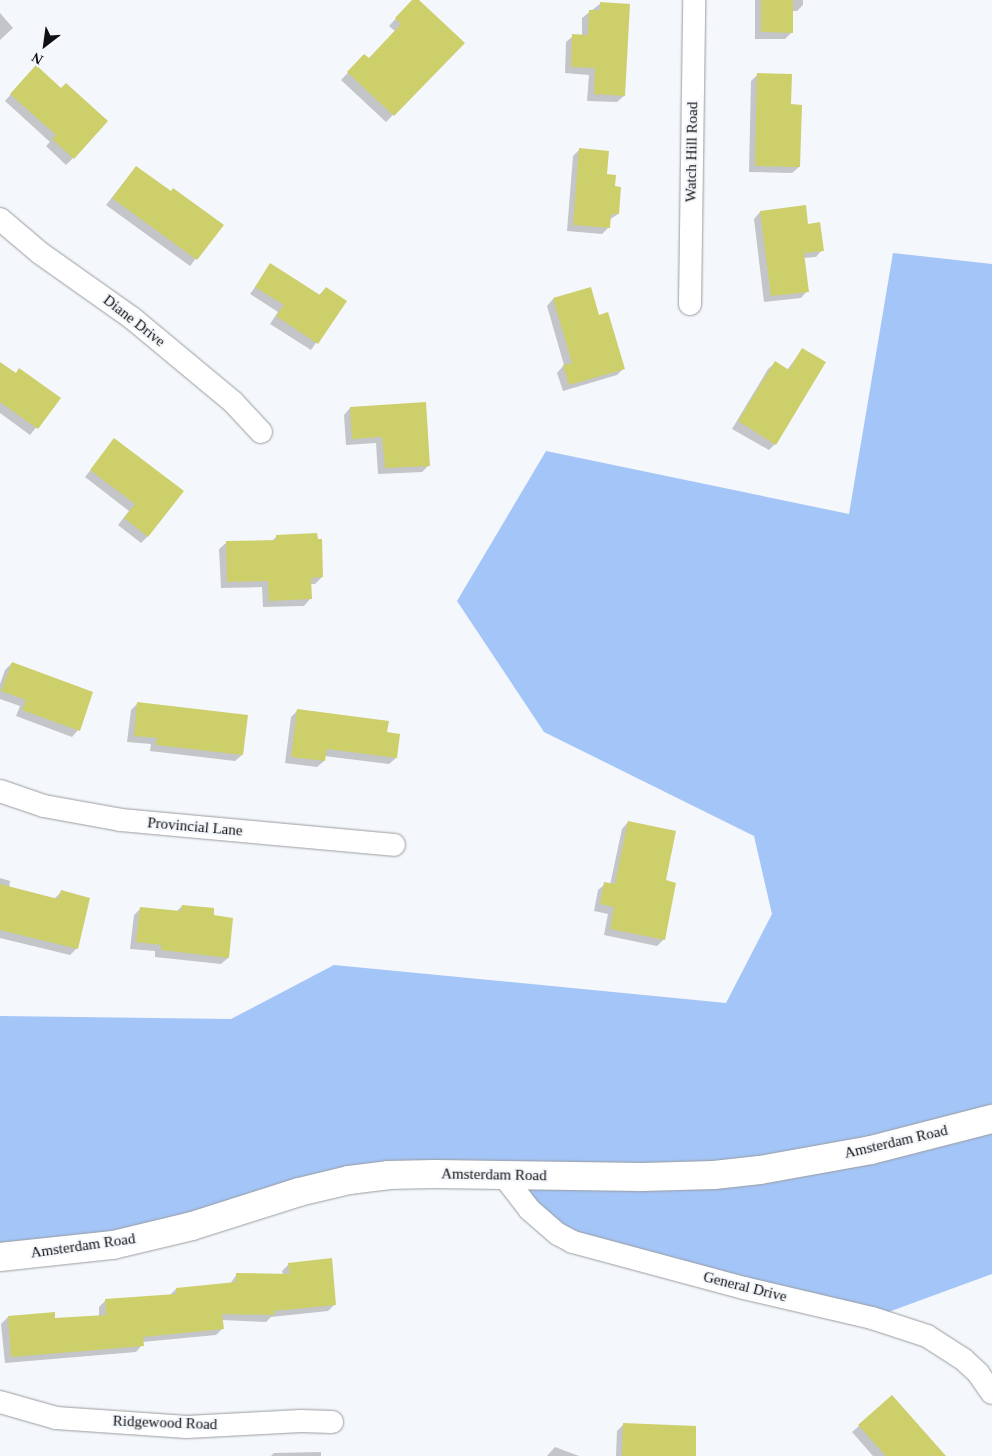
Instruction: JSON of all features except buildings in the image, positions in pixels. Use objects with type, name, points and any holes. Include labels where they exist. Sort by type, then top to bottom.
[{"type":"street","name":"Watch Hill Road","points":[[690,304],[694,0]]},
{"type":"street","name":"Diane Drive","points":[[0,218],[40,254],[132,318],[233,402],[262,432]]},
{"type":"street","name":"Provincial Lane","points":[[0,791],[44,806],[121,820],[394,845]]},
{"type":"street","name":"Amsterdam Road","points":[[0,1257],[113,1245],[192,1226],[299,1192],[349,1180],[388,1175],[642,1177],[714,1175],[760,1170],[872,1150],[992,1119]]},
{"type":"street","name":"General Drive","points":[[503,1175],[530,1210],[558,1234],[573,1242],[744,1288],[872,1318],[927,1336],[963,1359],[978,1372],[992,1393]]},
{"type":"street","name":"Ridgewood Road","points":[[0,1402],[56,1418],[187,1427],[300,1421],[332,1422]]},
{"type":"shaded area","points":[[893,253],[992,264],[992,1274],[872,1318],[573,1242],[503,1175],[434,1174],[0,1257],[0,1016],[231,1019],[334,965],[726,1003],[772,914],[754,836],[544,732],[457,601],[546,451],[849,514]]}]
